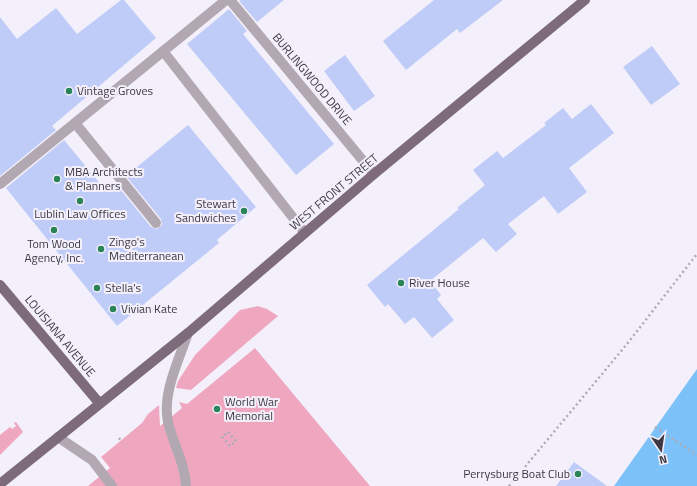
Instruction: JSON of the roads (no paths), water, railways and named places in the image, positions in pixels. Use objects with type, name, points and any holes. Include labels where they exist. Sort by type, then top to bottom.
[{"type":"main road","name":"WEST FRONT STREET","points":[[0,484],[188,333],[374,174],[585,0]]},
{"type":"main road","name":"LOUISIANA AVENUE","points":[[0,285],[100,404]]},
{"type":"street","points":[[0,184],[226,0]]},
{"type":"street","name":"BURLINGWOOD DRIVE","points":[[230,0],[374,174]]},
{"type":"street","points":[[163,51],[305,233]]},
{"type":"street","points":[[76,122],[156,223]]},
{"type":"street","points":[[186,486],[183,464],[172,436],[168,420],[167,405],[172,383],[188,333]]},
{"type":"street","points":[[58,437],[92,460],[112,486]]},
{"type":"water","points":[[697,369],[697,486],[614,486]]},
{"type":"place","name":"Vintage Groves","points":[[69,91]]},
{"type":"place","name":"MBA Architects & Planners","points":[[57,179]]},
{"type":"place","name":"Lublin Law Offices","points":[[80,201]]},
{"type":"place","name":"Stewart Sandwiches","points":[[244,211]]},
{"type":"place","name":"Tom Wood Agency, Inc.","points":[[54,230]]},
{"type":"place","name":"Zingo's Mediterranean","points":[[101,249]]},
{"type":"place","name":"River House","points":[[401,283]]},
{"type":"place","name":"Stella's","points":[[97,288]]},
{"type":"place","name":"Vivian Kate","points":[[113,309]]},
{"type":"place","name":"World War Memorial","points":[[217,409]]},
{"type":"place","name":"Perrysburg Boat Club","points":[[578,474]]}]
